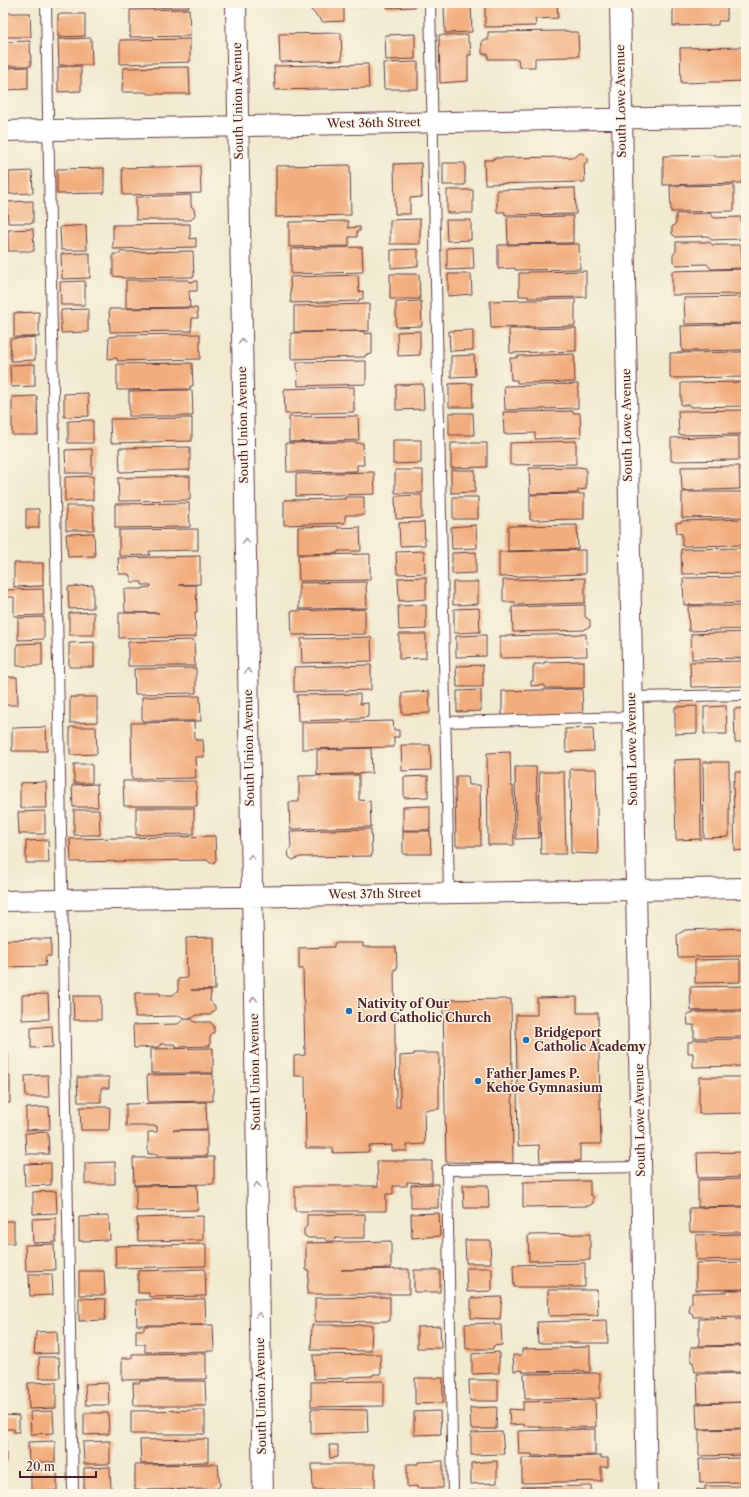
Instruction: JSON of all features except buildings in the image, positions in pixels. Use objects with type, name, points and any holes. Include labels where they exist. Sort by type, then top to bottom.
[{"type":"street","name":"South Union Avenue","points":[[236,3],[263,1494]]},
{"type":"street","name":"South Lowe Avenue","points":[[620,3],[647,1494]]},
{"type":"street","name":"West 36th Street","points":[[3,131],[746,116]]},
{"type":"street","name":"West 37th Street","points":[[3,901],[746,888]]},
{"type":"lane","points":[[46,3],[73,1494]]},
{"type":"lane","points":[[430,3],[449,893]]},
{"type":"lane","points":[[632,697],[746,695]]},
{"type":"lane","points":[[446,722],[632,717]]},
{"type":"lane","points":[[453,1494],[447,1170],[640,1167]]},
{"type":"place","name":"Nativity of Our Lord Catholic Church","points":[[349,1011]]},
{"type":"place","name":"Bridgeport Catholic Academy","points":[[526,1040]]},
{"type":"place","name":"Father James P. Kehoe Gymnasium","points":[[478,1081]]}]
